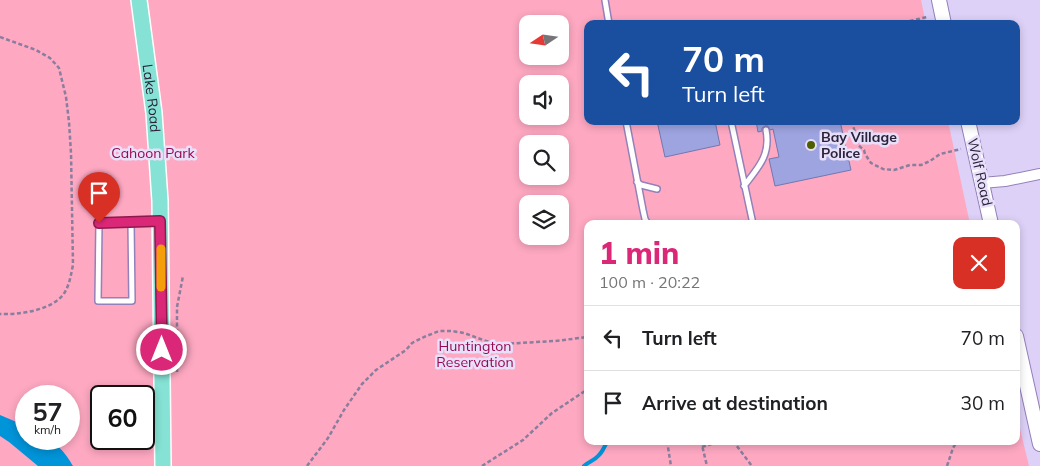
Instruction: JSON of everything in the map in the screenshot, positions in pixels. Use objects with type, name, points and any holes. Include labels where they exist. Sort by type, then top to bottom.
[{"type":"main road","name":"Lake Road","points":[[139,0],[158,158],[163,466]]},
{"type":"street","points":[[939,0],[943,20]]},
{"type":"street","name":"Wolf Road","points":[[969,125],[990,220]]},
{"type":"street","points":[[982,183],[1040,174]]},
{"type":"street","points":[[1020,353],[1040,440]]},
{"type":"lane","points":[[605,0],[608,20]]},
{"type":"lane","points":[[627,125],[646,220]]},
{"type":"lane","points":[[732,125],[752,220]]},
{"type":"lane","points":[[744,186],[763,160],[768,140],[766,130]]},
{"type":"lane","points":[[637,181],[641,185],[657,189]]},
{"type":"lane","points":[[131,222],[132,301],[98,301],[99,223],[160,221]]},
{"type":"path","points":[[914,20],[927,17]]},
{"type":"path","points":[[0,37],[36,50],[50,58],[59,68],[66,97],[69,122],[72,265],[71,278],[65,292],[58,300],[29,312],[0,314]]},
{"type":"path","points":[[853,125],[858,145],[864,150],[871,163],[884,169],[894,170],[910,165],[921,165],[940,154],[961,149]]},
{"type":"path","points":[[177,377],[177,307],[183,276]]},
{"type":"path","points":[[307,466],[328,438],[362,384],[376,370],[424,337],[439,332],[452,331],[502,344],[584,337]]},
{"type":"path","points":[[482,466],[524,440],[552,413],[584,392]]},
{"type":"path","points":[[668,445],[671,466]]},
{"type":"path","points":[[707,466],[702,447],[708,445]]},
{"type":"path","points":[[736,445],[752,466]]},
{"type":"path","points":[[947,466],[955,445]]},
{"type":"green space","name":"Cahoon Park","points":[[0,0],[921,0],[925,20],[584,20],[584,125],[949,125],[969,220],[584,220],[584,445],[1020,445],[1020,429],[1029,466],[0,466]]},
{"type":"water","points":[[0,415],[15,421],[15,447],[0,436]]},
{"type":"water","points":[[19,450],[62,450],[73,466],[38,466]]},
{"type":"building","points":[[658,125],[716,125],[720,145],[665,157]]},
{"type":"building","name":"Bay Village Police","points":[[757,125],[841,125],[851,170],[775,186],[769,159],[779,157],[773,129],[770,130],[768,126],[765,126],[762,128],[762,131],[758,132]]},
{"type":"waterway","points":[[584,466],[595,459],[606,445]]},
{"type":"slow traffic","points":[[161,249],[161,287]]},
{"type":"place","name":"Bay Village Police","points":[[811,145]]},
{"type":"route","points":[[99,223],[160,221],[162,350]]},
{"type":"park label","name":"Huntington Reservation","points":[[475,354]]}]
